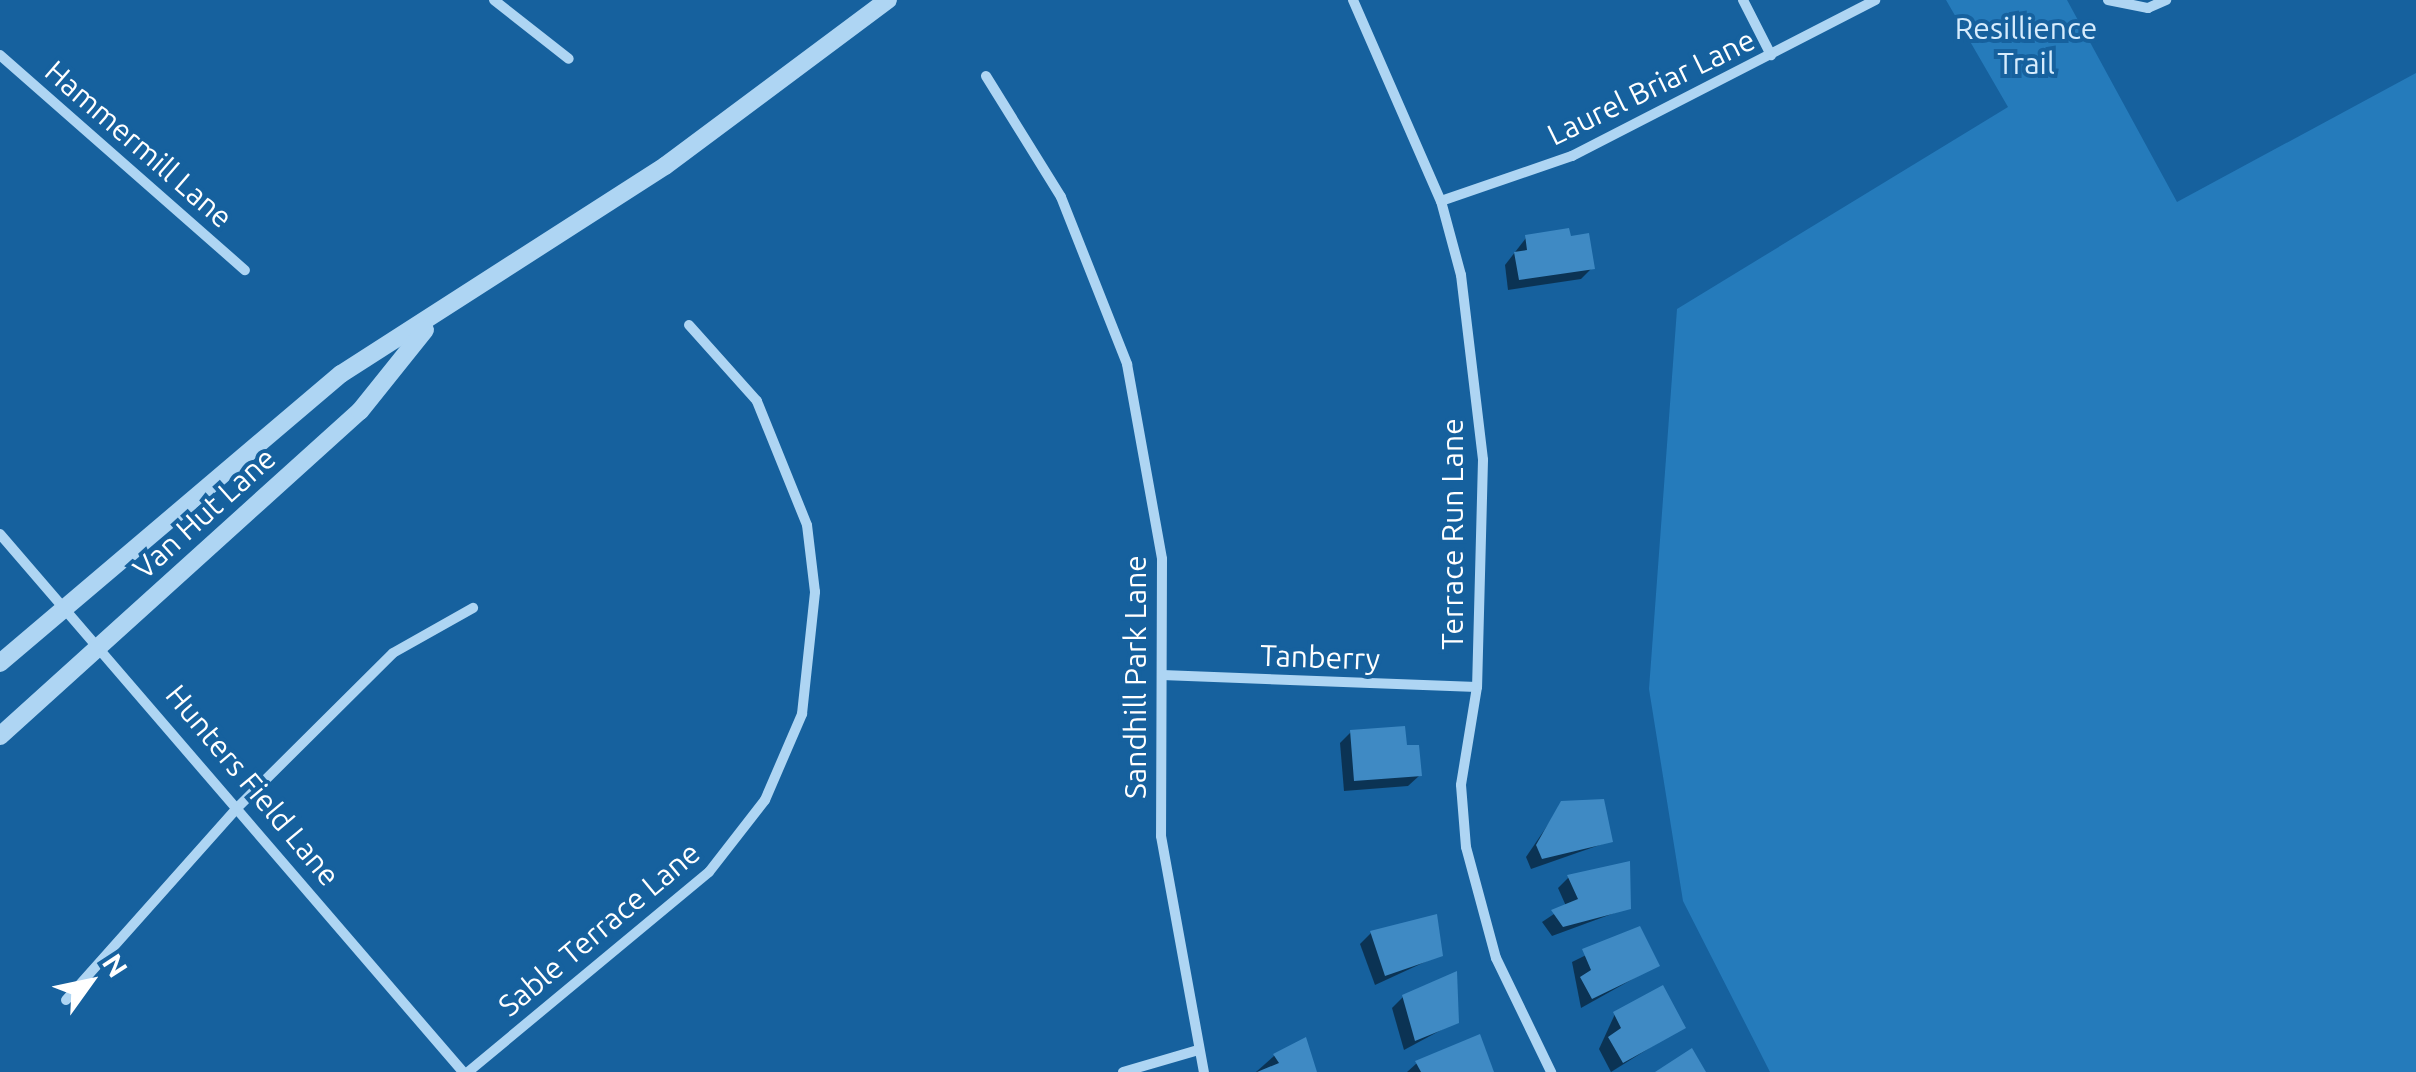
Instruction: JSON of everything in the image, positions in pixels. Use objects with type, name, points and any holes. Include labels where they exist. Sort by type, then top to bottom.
[{"type":"street","points":[[494,0],[570,59]]},
{"type":"street","name":"Van Hut Lane","points":[[0,663],[341,374],[433,320],[666,166],[888,0]]},
{"type":"street","name":"Terrace Run Lane","points":[[1353,0],[1441,202],[1471,333],[1482,460],[1476,687],[1461,785],[1469,866],[1496,958],[1551,1072]]},
{"type":"street","points":[[1744,0],[1771,55]]},
{"type":"street","name":"Laurel Briar Lane","points":[[1441,202],[1572,156],[1875,0]]},
{"type":"street","points":[[2113,3],[2166,0]]},
{"type":"street","name":"Hammermill Lane","points":[[0,55],[245,270]]},
{"type":"street","name":"Sandhill Park Lane","points":[[986,76],[1061,196],[1127,364],[1162,558],[1161,836],[1204,1072]]},
{"type":"street","name":"Van Hut Lane","points":[[0,736],[360,411],[433,320]]},
{"type":"street","name":"Sable Terrace Lane","points":[[466,1072],[730,850],[772,786],[802,714],[815,592],[807,524],[757,400],[689,326]]},
{"type":"street","name":"Hunters Field Lane","points":[[0,534],[466,1072]]},
{"type":"street","points":[[66,1000],[238,807],[394,653],[473,608]]},
{"type":"street","name":"Tanberry","points":[[1162,675],[1476,687]]},
{"type":"street","points":[[1123,1072],[1198,1050]]},
{"type":"green space","name":"Resillience Trail","points":[[1946,0],[2067,0],[2177,202],[2416,73],[2416,1072],[1770,1072],[1683,901],[1649,689],[1677,309],[2008,107]]},
{"type":"building","points":[[1569,228],[1571,236],[1589,233],[1595,269],[1519,280],[1514,252],[1527,250],[1525,235]]},
{"type":"building","points":[[1405,726],[1407,745],[1419,745],[1422,776],[1354,781],[1350,730]]},
{"type":"building","points":[[1604,799],[1613,842],[1542,859],[1536,845],[1561,801]]},
{"type":"building","points":[[1630,861],[1631,909],[1563,927],[1551,910],[1578,899],[1567,875]]},
{"type":"building","points":[[1437,914],[1443,956],[1385,976],[1370,931]]},
{"type":"building","points":[[1640,926],[1660,966],[1592,999],[1580,977],[1591,970],[1582,949]]},
{"type":"building","points":[[1457,971],[1459,1023],[1415,1041],[1402,995]]},
{"type":"building","points":[[1663,985],[1686,1028],[1623,1063],[1608,1037],[1621,1028],[1613,1012]]},
{"type":"building","points":[[1480,1034],[1494,1072],[1421,1072],[1415,1061]]},
{"type":"building","points":[[1306,1037],[1317,1072],[1257,1072],[1279,1063],[1273,1054]]},
{"type":"building","points":[[1692,1048],[1706,1072],[1655,1072]]}]
